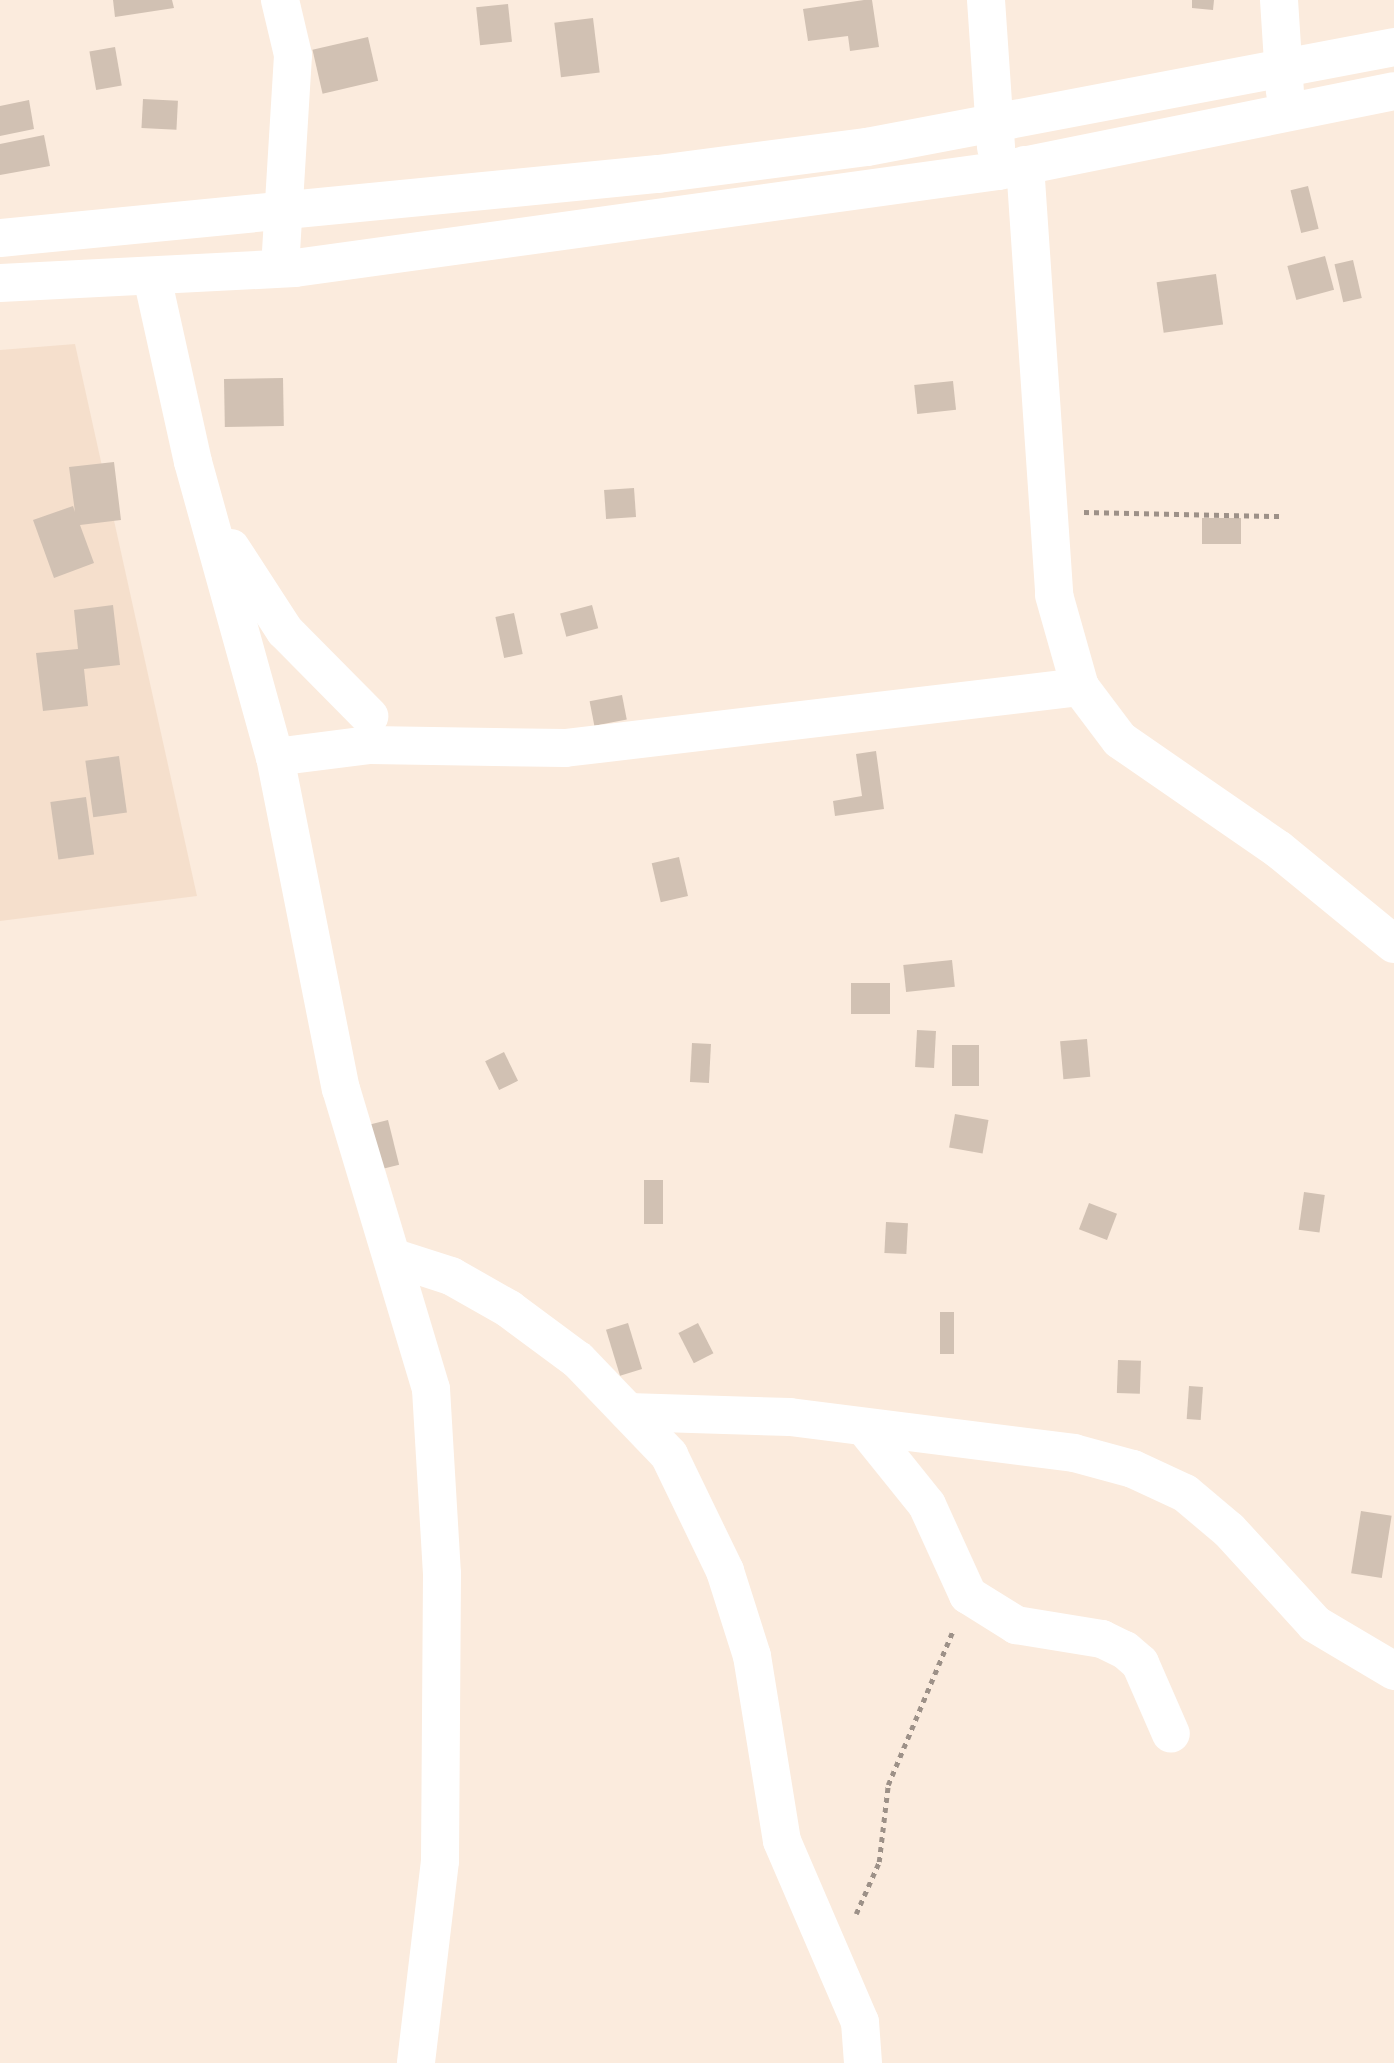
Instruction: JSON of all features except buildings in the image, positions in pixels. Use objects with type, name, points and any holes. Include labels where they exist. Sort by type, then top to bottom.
[{"type":"street","points":[[280,0],[293,55],[280,268]]},
{"type":"street","points":[[986,0],[994,124],[1011,168],[1048,512],[1054,595],[1080,687],[1120,740],[1278,849],[1394,944]]},
{"type":"street","points":[[1279,0],[1285,67],[1284,111]]},
{"type":"street","points":[[0,238],[282,207],[658,174],[994,124],[1394,47]]},
{"type":"street","points":[[0,283],[152,277],[280,268],[1011,168],[1394,91]]},
{"type":"street","points":[[152,277],[208,515],[275,757],[341,1089],[395,1258],[431,1389],[442,1574],[440,1861],[416,2063]]},
{"type":"street","points":[[208,515],[285,631],[369,716]]},
{"type":"street","points":[[275,757],[370,745],[565,748],[1080,687]]},
{"type":"street","points":[[395,1258],[451,1276],[509,1309],[578,1360],[669,1455],[724,1571],[752,1656],[782,1841],[834,1950],[860,2022],[863,2063]]},
{"type":"street","points":[[628,1412],[790,1417],[866,1429],[1061,1451],[1133,1469],[1185,1493],[1315,1624],[1394,1671]]},
{"type":"street","points":[[866,1429],[927,1505],[968,1595],[1016,1625],[1102,1639],[1125,1650],[1140,1663],[1171,1734]]},
{"type":"path","points":[[1048,512],[1280,516]]},
{"type":"path","points":[[834,1950],[869,1890],[879,1862],[888,1785],[968,1595]]},
{"type":"shaded area","points":[[75,344],[197,896],[0,921],[0,350]]}]
